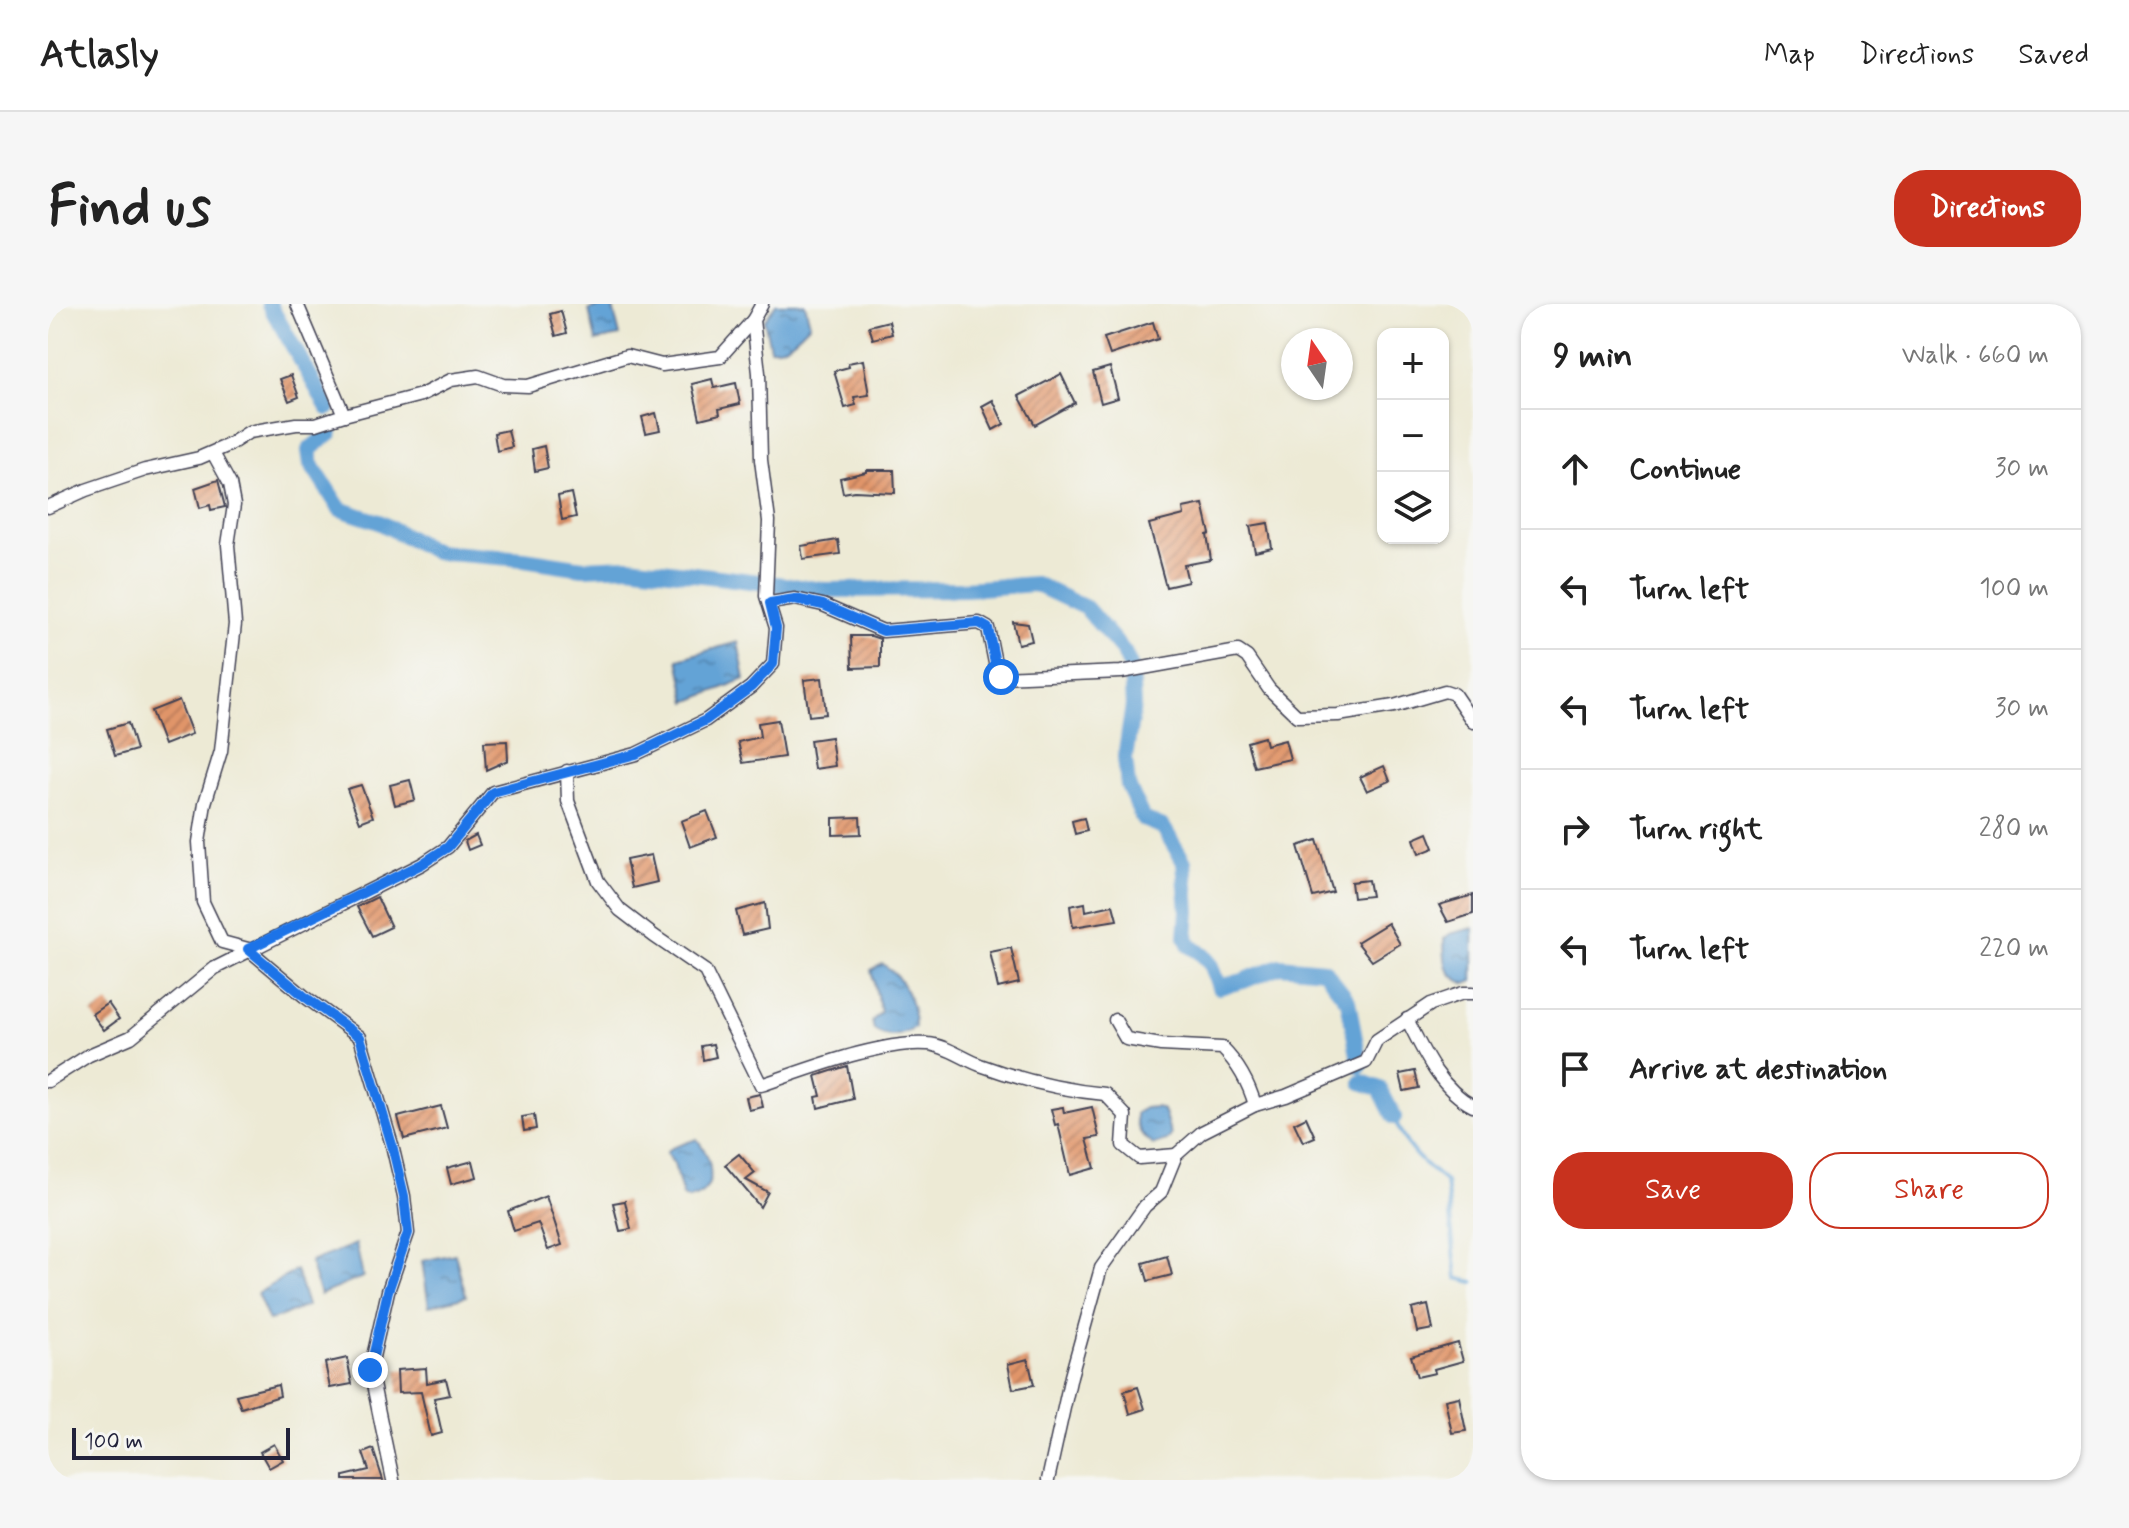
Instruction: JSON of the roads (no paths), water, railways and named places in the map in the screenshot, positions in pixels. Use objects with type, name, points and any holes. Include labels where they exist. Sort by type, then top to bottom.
[{"type":"street","points":[[297,304],[344,415]]},
{"type":"street","points":[[48,507],[145,470],[213,453],[249,432],[316,424],[421,395],[451,380],[478,376],[503,385],[528,386],[627,356],[662,365],[720,357],[753,320],[762,304]]},
{"type":"street","points":[[48,1081],[89,1055],[131,1037],[215,968],[422,864],[448,847],[493,792],[636,754],[706,720],[751,687],[773,664],[776,628],[766,596],[769,521],[761,460],[759,373],[753,320]]},
{"type":"street","points":[[213,453],[230,484],[234,505],[228,545],[235,624],[221,751],[205,803],[199,842],[203,902],[222,942],[248,949],[360,1037],[392,1145],[404,1196],[408,1233],[388,1291],[370,1370],[393,1480]]},
{"type":"street","points":[[770,603],[795,599],[823,605],[883,631],[979,623],[988,628],[996,668],[1001,677],[1121,672],[1238,651],[1247,657],[1269,689],[1297,716],[1338,715],[1380,708],[1445,691],[1454,694],[1473,722]]},
{"type":"street","points":[[567,771],[568,801],[598,881],[620,910],[705,971],[761,1085],[821,1064],[883,1048],[930,1043],[980,1065],[1064,1090],[1105,1094],[1125,1115],[1123,1145],[1139,1158],[1176,1155]]},
{"type":"street","points":[[1048,1480],[1071,1376],[1101,1268],[1145,1206],[1161,1192],[1176,1155],[1202,1132],[1255,1105],[1286,1096],[1366,1062],[1377,1040],[1431,1004],[1463,993],[1473,993]]},
{"type":"street","points":[[1407,1019],[1425,1056],[1450,1089],[1473,1106]]},
{"type":"street","points":[[1115,1020],[1126,1039],[1161,1045],[1222,1048],[1233,1059],[1255,1105]]},
{"type":"water","points":[[612,304],[620,336],[596,341],[589,310]]},
{"type":"water","points":[[776,304],[805,304],[810,324],[787,345],[770,348],[764,320]]},
{"type":"water","points":[[738,642],[745,679],[687,702],[678,659]]},
{"type":"water","points":[[1473,928],[1473,981],[1466,984],[1453,976],[1446,966],[1444,939],[1450,934]]},
{"type":"water","points":[[883,964],[902,984],[913,1010],[915,1028],[900,1035],[889,1036],[874,1030],[872,1021],[881,1012],[871,970]]},
{"type":"water","points":[[1156,1107],[1163,1110],[1171,1135],[1167,1141],[1153,1145],[1140,1131],[1136,1113]]},
{"type":"water","points":[[697,1139],[710,1165],[709,1182],[698,1195],[688,1199],[683,1196],[674,1164],[666,1153],[671,1148]]},
{"type":"water","points":[[356,1244],[363,1277],[320,1295],[310,1262]]},
{"type":"water","points":[[455,1254],[466,1296],[429,1306],[422,1261]]},
{"type":"water","points":[[296,1270],[307,1306],[269,1321],[257,1294]]},
{"type":"waterway","points":[[269,304],[328,408]]},
{"type":"waterway","points":[[331,432],[309,450],[311,464],[340,509],[379,522],[435,552],[524,559],[583,568],[629,566],[824,590],[965,589],[1035,584],[1086,608],[1124,652],[1131,668],[1133,706],[1125,758],[1128,786],[1143,819],[1163,827],[1184,862],[1188,911],[1186,937],[1190,946],[1212,966],[1219,987],[1280,966],[1324,970],[1348,1001],[1360,1066]]},
{"type":"waterway","points":[[1362,1082],[1380,1089],[1394,1117]]},
{"type":"waterway","points":[[1394,1117],[1415,1154],[1446,1182],[1457,1278],[1473,1282]]}]
